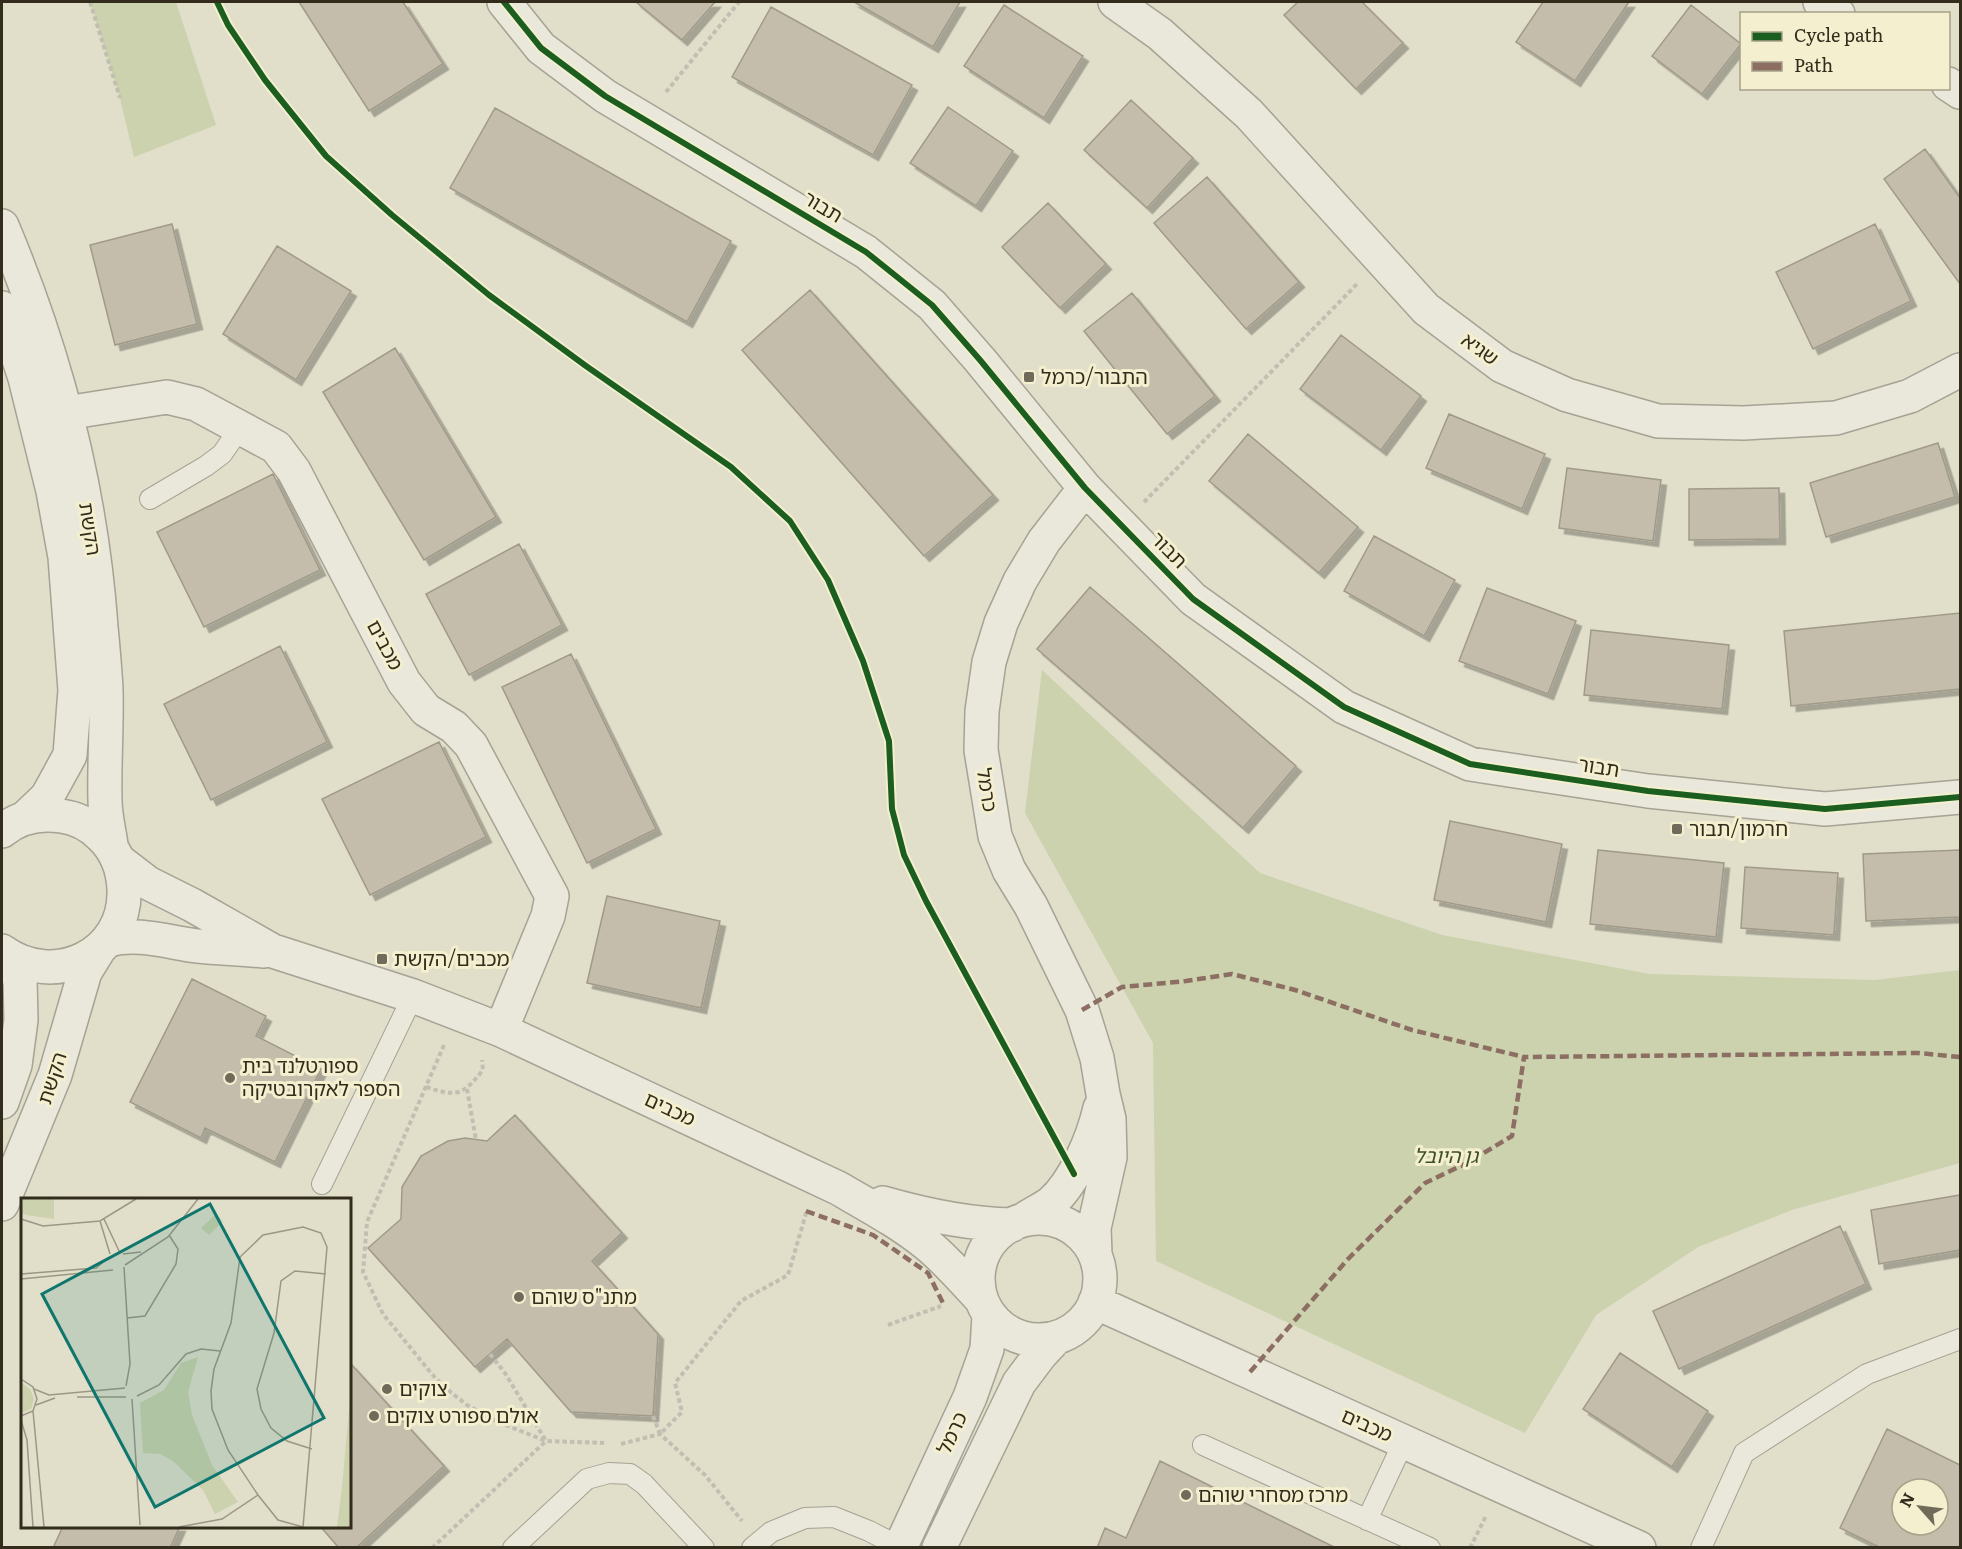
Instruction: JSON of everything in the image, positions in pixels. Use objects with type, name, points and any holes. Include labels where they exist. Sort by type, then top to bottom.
[{"type":"street","name":"תבור","points":[[504,2],[541,48],[605,96],[866,252],[932,305],[1084,488],[1193,599],[1344,706],[1470,764],[1648,791],[1826,809],[1960,797]]},
{"type":"street","name":"שגיא","points":[[1115,2],[1160,34],[1249,114],[1426,309],[1502,366],[1567,395],[1658,421],[1744,423],[1836,418],[1910,396],[1960,370]]},
{"type":"street","points":[[1820,2],[1835,12]]},
{"type":"street","name":"הקשת","points":[[2,226],[51,358],[83,485],[95,554],[106,690],[105,802],[114,853],[123,872],[125,905],[119,922],[85,972],[54,1075],[2,1204]]},
{"type":"street","name":"הקשת","points":[[2,308],[25,378],[53,491],[65,557],[75,690],[70,755],[48,797],[9,826]]},
{"type":"street","name":"מכבים","points":[[66,413],[167,397],[196,404],[276,447],[294,471],[404,682],[426,710],[454,727],[471,745],[552,896],[548,916],[501,1030]]},
{"type":"street","name":"כרמל","points":[[1084,488],[1044,541],[1020,580],[1001,623],[989,662],[982,711],[981,750],[995,836],[1009,870],[1031,906],[1082,1010],[1097,1058],[1102,1094],[1109,1119],[1110,1157],[1094,1228],[1095,1254]]},
{"type":"street","name":"מכבים","points":[[9,826],[46,814],[70,817],[92,827],[114,853],[148,883],[273,951],[413,996],[501,1030],[830,1184],[885,1215],[928,1245],[960,1275],[985,1307]]},
{"type":"street","name":"מכבים","points":[[103,946],[123,936],[273,951]]},
{"type":"street","points":[[2,953],[12,959],[41,968],[49,968],[68,966],[103,946]]},
{"type":"street","name":"הקשת","points":[[2,953],[20,978],[21,1020],[15,1065],[2,1102]]},
{"type":"street","name":"כרמל","points":[[1018,1223],[1051,1202],[1074,1174],[1094,1133],[1102,1094]]},
{"type":"street","name":"מכבים","points":[[830,1184],[926,1215],[981,1224],[1018,1223]]},
{"type":"street","points":[[1045,1218],[1059,1221],[1073,1228],[1089,1242],[1095,1254],[1100,1274],[1100,1288],[1093,1308],[1080,1324],[1066,1335],[1055,1339],[1034,1341],[1023,1339],[1004,1330],[985,1307],[978,1277],[982,1256],[988,1245],[1003,1230],[1018,1223],[1045,1218]]},
{"type":"street","name":"מכבים","points":[[1095,1302],[1639,1548]]},
{"type":"street","name":"כרמל","points":[[900,1547],[970,1397],[987,1349],[985,1307]]},
{"type":"street","name":"כרמל","points":[[939,1548],[1019,1383],[1055,1339]]},
{"type":"lane","points":[[150,499],[222,454],[240,428]]},
{"type":"lane","points":[[322,1184],[413,996]]},
{"type":"lane","points":[[1701,1548],[1744,1453],[1867,1374],[1960,1339]]},
{"type":"lane","points":[[1366,1520],[1404,1441]]},
{"type":"lane","points":[[1203,1445],[1430,1548]]},
{"type":"lane","points":[[513,1548],[587,1479],[609,1473],[630,1474],[644,1484],[704,1548]]},
{"type":"lane","points":[[753,1548],[771,1532],[805,1518],[834,1517],[900,1547]]},
{"type":"path","points":[[90,2],[120,98]]},
{"type":"path","points":[[644,119],[739,2]]},
{"type":"path","points":[[1121,526],[1381,260]]},
{"type":"path","points":[[458,1014],[367,1222],[363,1272],[383,1314],[444,1387],[466,1405],[498,1422],[546,1441]]},
{"type":"path","points":[[426,1087],[448,1094],[467,1089],[483,1070]]},
{"type":"path","points":[[467,1089],[476,1140]]},
{"type":"path","points":[[653,1416],[660,1434],[682,1412],[675,1383],[741,1301],[788,1275],[806,1211],[830,1184]]},
{"type":"path","points":[[888,1325],[944,1305]]},
{"type":"path","points":[[490,1354],[505,1373],[546,1441]]},
{"type":"path","points":[[432,1548],[546,1441]]},
{"type":"green space","points":[[90,2],[176,2],[216,125],[134,157],[120,98]]},
{"type":"green space","name":"גן היובל","points":[[1042,670],[1260,873],[1442,935],[1650,974],[1875,980],[1960,970],[1960,1163],[1792,1210],[1698,1247],[1596,1315],[1525,1433],[1156,1261],[1153,1043],[1025,813]]},
{"type":"building","points":[[299,2],[403,2],[443,64],[369,111]]},
{"type":"building","points":[[636,2],[715,2],[682,40]]},
{"type":"building","points":[[854,2],[960,2],[933,47]]},
{"type":"building","points":[[1298,2],[1362,2],[1403,43],[1356,89],[1284,15]]},
{"type":"building","points":[[1543,2],[1629,2],[1575,81],[1516,42]]},
{"type":"building","points":[[1004,5],[1083,56],[1044,118],[964,66]]},
{"type":"building","points":[[1691,5],[1740,43],[1702,94],[1652,56]]},
{"type":"building","points":[[771,7],[912,85],[873,155],[732,77]]},
{"type":"building","points":[[1131,100],[1193,158],[1147,208],[1084,150]]},
{"type":"building","points":[[948,107],[1013,151],[976,206],[910,163]]},
{"type":"building","points":[[495,108],[731,241],[687,322],[450,188]]},
{"type":"building","points":[[1925,149],[1960,198],[1960,284],[1884,179]]},
{"type":"building","points":[[1207,177],[1299,282],[1246,329],[1154,223]]},
{"type":"building","points":[[1048,203],[1106,264],[1060,308],[1002,247]]},
{"type":"building","points":[[172,224],[197,324],[115,345],[90,245]]},
{"type":"building","points":[[1875,224],[1911,301],[1813,349],[1776,272]]},
{"type":"building","points":[[277,246],[351,291],[296,380],[223,334]]},
{"type":"building","points":[[810,290],[993,495],[924,556],[742,350]]},
{"type":"building","points":[[1132,293],[1215,396],[1167,434],[1084,331]]},
{"type":"building","points":[[1341,335],[1421,396],[1381,450],[1300,389]]},
{"type":"building","points":[[395,348],[496,517],[424,560],[323,392]]},
{"type":"building","points":[[1449,414],[1545,454],[1522,509],[1426,468]]},
{"type":"building","points":[[1248,434],[1358,527],[1319,573],[1209,481]]},
{"type":"building","points":[[1938,443],[1955,497],[1826,537],[1810,483]]},
{"type":"building","points":[[1567,468],[1661,480],[1653,541],[1559,528]]},
{"type":"building","points":[[273,474],[320,570],[204,627],[157,532]]},
{"type":"building","points":[[1779,488],[1780,539],[1689,540],[1689,489]]},
{"type":"building","points":[[1374,536],[1455,580],[1424,636],[1344,591]]},
{"type":"building","points":[[519,544],[562,625],[469,675],[426,594]]},
{"type":"building","points":[[1090,587],[1296,766],[1243,828],[1037,649]]},
{"type":"building","points":[[1487,588],[1576,621],[1548,694],[1459,661]]},
{"type":"building","points":[[1960,613],[1960,689],[1791,706],[1784,631]]},
{"type":"building","points":[[1591,630],[1729,645],[1722,709],[1584,695]]},
{"type":"building","points":[[280,646],[327,742],[211,800],[164,704]]},
{"type":"building","points":[[571,654],[656,829],[587,863],[502,687]]},
{"type":"building","points":[[439,742],[486,837],[370,895],[322,799]]},
{"type":"building","points":[[1450,821],[1562,844],[1546,922],[1434,900]]},
{"type":"building","points":[[1598,850],[1724,863],[1716,937],[1590,924]]},
{"type":"building","points":[[1960,850],[1960,917],[1866,921],[1863,854]]},
{"type":"building","points":[[1745,867],[1838,873],[1834,935],[1741,928]]},
{"type":"building","points":[[607,896],[720,921],[701,1008],[587,983]]},
{"type":"building","name":"ספורטלנד בית הספר לאקרובטיקה","points":[[192,979],[266,1016],[256,1036],[321,1069],[275,1162],[205,1128],[201,1138],[130,1102]]},
{"type":"building","name":"מתנ\"ס שוהם","points":[[515,1115],[622,1233],[592,1261],[658,1334],[653,1416],[571,1412],[507,1339],[475,1367],[368,1248],[401,1219],[402,1187],[421,1156],[448,1141],[465,1138],[487,1141]]},
{"type":"building","points":[[1960,1195],[1960,1250],[1879,1264],[1871,1210]]},
{"type":"building","points":[[1840,1226],[1866,1284],[1679,1369],[1653,1311]]},
{"type":"building","points":[[1620,1353],[1708,1411],[1672,1467],[1583,1409]]},
{"type":"building","name":"אולם ספורט צוקים","points":[[351,1364],[444,1466],[356,1548],[339,1548],[322,1528],[351,1528]]},
{"type":"building","points":[[1887,1429],[1960,1465],[1960,1548],[1881,1548],[1840,1528]]},
{"type":"building","name":"מרכז מסחרי שוהם","points":[[1160,1461],[1336,1548],[1097,1548],[1105,1528],[1126,1538]]},
{"type":"building","points":[[62,1528],[179,1528],[170,1548],[53,1548]]},
{"type":"marked path","points":[[1082,1010],[1122,987],[1232,974],[1295,990],[1412,1030],[1524,1057]]},
{"type":"marked path","points":[[1250,1372],[1348,1259],[1425,1183],[1467,1163],[1512,1136],[1524,1057],[1918,1053],[1960,1057]]},
{"type":"marked path","points":[[806,1211],[873,1235],[928,1273],[944,1305]]},
{"type":"cycle path","points":[[217,2],[228,25],[265,80],[326,156],[392,215],[489,295],[731,467],[790,521],[828,580],[863,661],[889,741],[892,809],[904,855],[926,901],[1074,1174]]},
{"type":"cycle path","points":[[504,2],[541,48],[605,96],[866,252],[932,305],[1085,488],[1193,599],[1344,707],[1470,764],[1648,791],[1825,809],[1960,797]]},
{"type":"place","name":"התבור/כרמל","points":[[1029,377]]},
{"type":"place","name":"חרמון/תבור","points":[[1677,829]]},
{"type":"place","name":"מכבים/הקשת","points":[[382,959]]},
{"type":"place","name":"ספורטלנד בית הספר לאקרובטיקה","points":[[230,1078]]},
{"type":"place","name":"מתנ\"ס שוהם","points":[[519,1297]]},
{"type":"place","name":"צוקים","points":[[387,1389]]},
{"type":"place","name":"אולם ספורט צוקים","points":[[374,1416]]},
{"type":"place","name":"מרכז מסחרי שוהם","points":[[1186,1495]]}]
